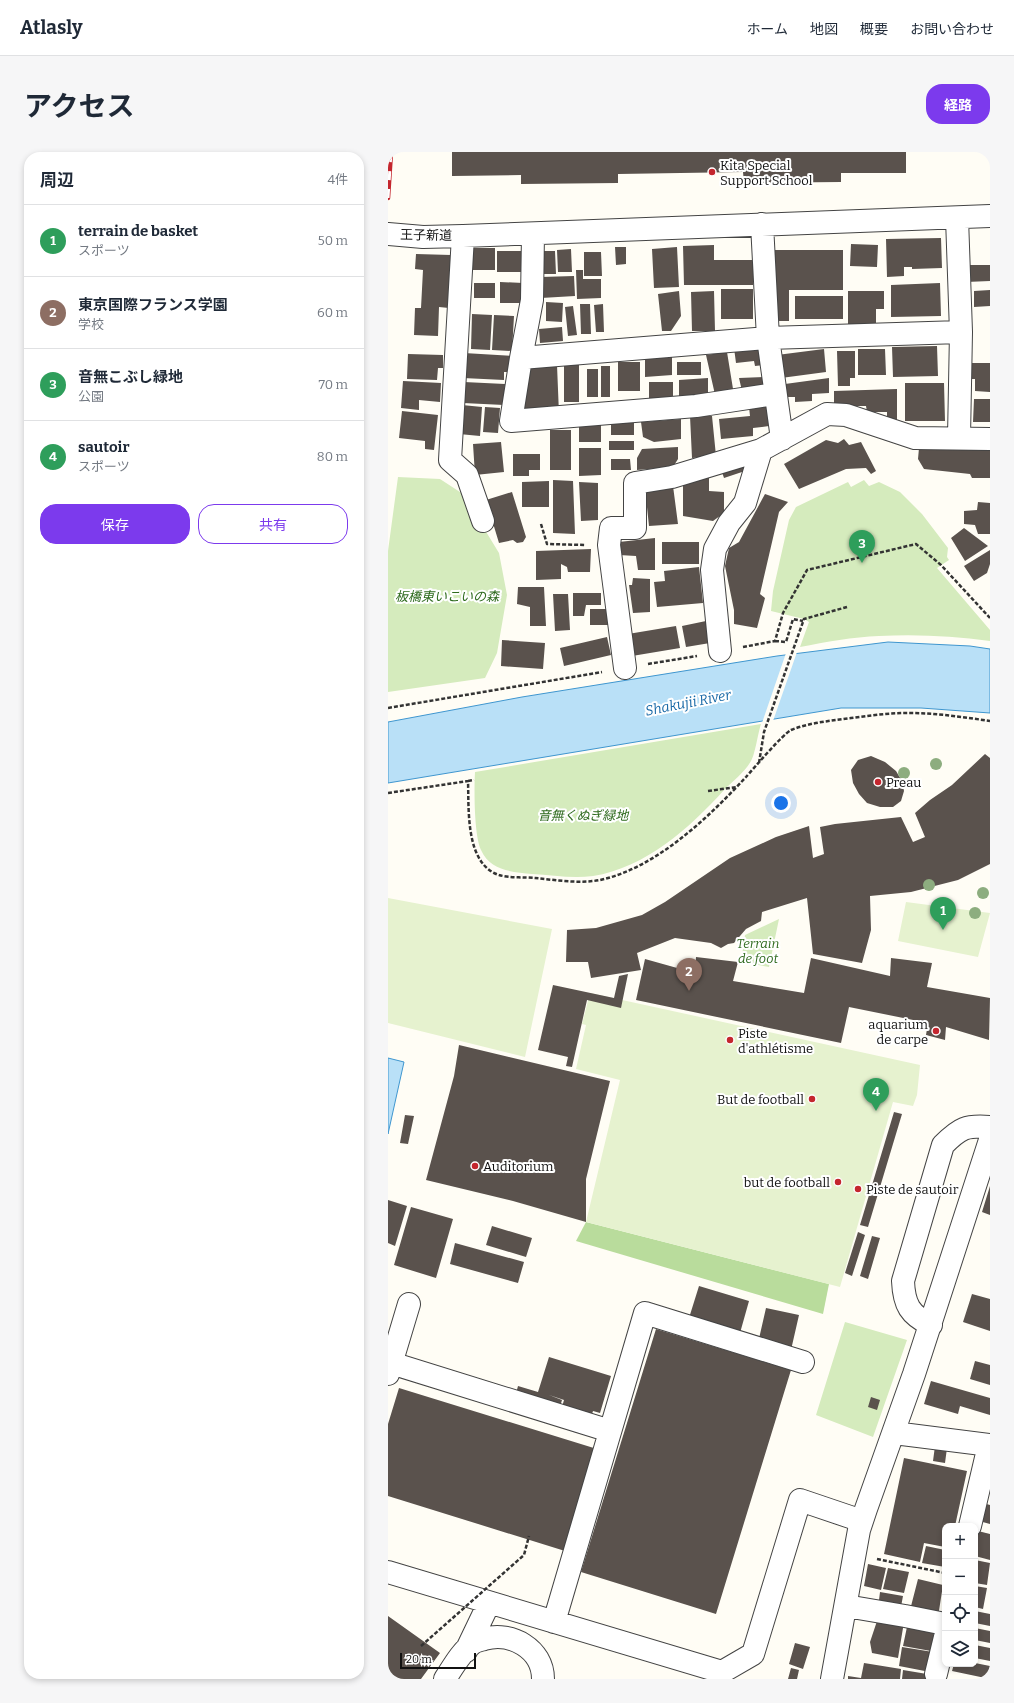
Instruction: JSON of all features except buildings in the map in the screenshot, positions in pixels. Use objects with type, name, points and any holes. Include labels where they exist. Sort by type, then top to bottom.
[{"type":"street","name":"王子新道","points":[[388,234],[463,236],[533,234],[990,216]]},
{"type":"street","points":[[957,218],[960,332],[959,437]]},
{"type":"street","points":[[762,224],[768,338],[782,439]]},
{"type":"street","points":[[533,234],[532,300],[511,421],[696,406],[775,394]]},
{"type":"street","points":[[463,236],[450,460],[467,475],[483,521]]},
{"type":"street","points":[[521,358],[768,338],[960,332]]},
{"type":"street","points":[[625,668],[609,546],[611,528],[635,528],[635,483],[672,477],[761,450],[827,414],[846,415],[916,438],[959,437],[990,439]]},
{"type":"street","points":[[720,651],[712,570],[715,549],[729,523],[745,503],[761,450]]},
{"type":"street","points":[[931,1324],[919,1319],[910,1310],[904,1295],[903,1282],[943,1145],[955,1133],[972,1125],[990,1127]]},
{"type":"street","points":[[832,1679],[862,1521],[931,1324],[990,1140]]},
{"type":"street","points":[[409,1304],[390,1369],[610,1431]]},
{"type":"street","points":[[554,1622],[645,1313],[803,1362]]},
{"type":"street","points":[[894,1433],[990,1445],[977,1523]]},
{"type":"street","points":[[388,1572],[722,1672],[753,1654],[800,1500],[862,1521]]},
{"type":"street","points":[[459,1679],[463,1659],[489,1603]]},
{"type":"street","points":[[846,1606],[942,1623]]},
{"type":"street","points":[[445,1679],[462,1655],[474,1642],[491,1637],[510,1638],[525,1644],[538,1658],[543,1679]]},
{"type":"street","points":[[936,1674],[942,1649]]},
{"type":"path","points":[[541,524],[547,544],[609,546]]},
{"type":"path","points":[[775,641],[783,613],[807,570],[916,544],[941,565],[990,618]]},
{"type":"path","points":[[388,708],[775,641],[786,642],[793,619],[803,620],[847,607]]},
{"type":"path","points":[[759,764],[764,732],[803,620]]},
{"type":"path","points":[[468,781],[471,836],[476,851],[484,866],[499,875],[579,882],[600,880],[617,875],[647,862],[676,841],[719,806],[790,731],[808,724],[908,713],[955,716],[990,721]]},
{"type":"path","points":[[388,794],[474,780]]},
{"type":"path","points":[[708,791],[737,787]]},
{"type":"path","points":[[421,1646],[524,1555],[529,1536]]},
{"type":"path","points":[[855,1554],[942,1572]]},
{"type":"green space","name":"板橋東いこいの森","points":[[398,477],[440,479],[463,494],[499,553],[507,595],[497,653],[485,678],[388,692],[388,551]]},
{"type":"green space","points":[[864,480],[869,486],[879,482],[900,492],[922,514],[948,548],[947,557],[949,560],[937,568],[990,630],[990,641],[935,636],[893,635],[849,639],[800,647],[809,622],[804,619],[771,611],[773,591],[789,520],[796,507],[848,482],[851,487]]},
{"type":"green space","name":"音無くぬぎ緑地","points":[[761,724],[752,758],[742,773],[681,832],[665,844],[631,865],[612,872],[585,877],[532,874],[510,871],[496,866],[485,857],[481,850],[476,823],[475,772]]},
{"type":"green space","points":[[388,898],[552,929],[525,1057],[388,1023]]},
{"type":"green space","points":[[906,902],[990,913],[978,957],[898,941]]},
{"type":"green space","name":"Terrain de foot","points":[[779,919],[769,967],[741,962],[745,935]]},
{"type":"green space","points":[[590,993],[920,1065],[917,1095],[913,1106],[893,1102],[840,1287],[586,1222],[620,1080],[576,1069],[586,1025],[582,1024]]},
{"type":"green space","points":[[586,1222],[829,1284],[823,1314],[576,1241]]},
{"type":"green space","points":[[845,1322],[907,1340],[873,1437],[816,1415]]},
{"type":"water","name":"Shakujii River","points":[[888,642],[970,646],[990,649],[990,713],[921,708],[841,708],[388,783],[388,722],[522,697],[777,656]]},
{"type":"water","points":[[388,1058],[404,1062],[388,1134]]},
{"type":"pier","points":[[797,652],[773,721],[762,723],[786,653]]},
{"type":"railway","points":[[388,198],[391,152]]},
{"type":"place","name":"Kita Special Support School","points":[[712,172]]},
{"type":"place","name":"音無こぶし緑地","points":[[862,563]]},
{"type":"place","name":"Preau","points":[[878,782]]},
{"type":"place","name":"terrain de basket","points":[[943,930]]},
{"type":"place","name":"東京国際フランス学園","points":[[689,991]]},
{"type":"place","name":"aquarium de carpe","points":[[936,1031]]},
{"type":"place","name":"Piste d'athlétisme","points":[[730,1040]]},
{"type":"place","name":"But de football","points":[[812,1099]]},
{"type":"place","name":"sautoir","points":[[876,1111]]},
{"type":"place","name":"Auditorium","points":[[475,1166]]},
{"type":"place","name":"but de football","points":[[838,1182]]},
{"type":"place","name":"Piste de sautoir","points":[[858,1189]]}]
